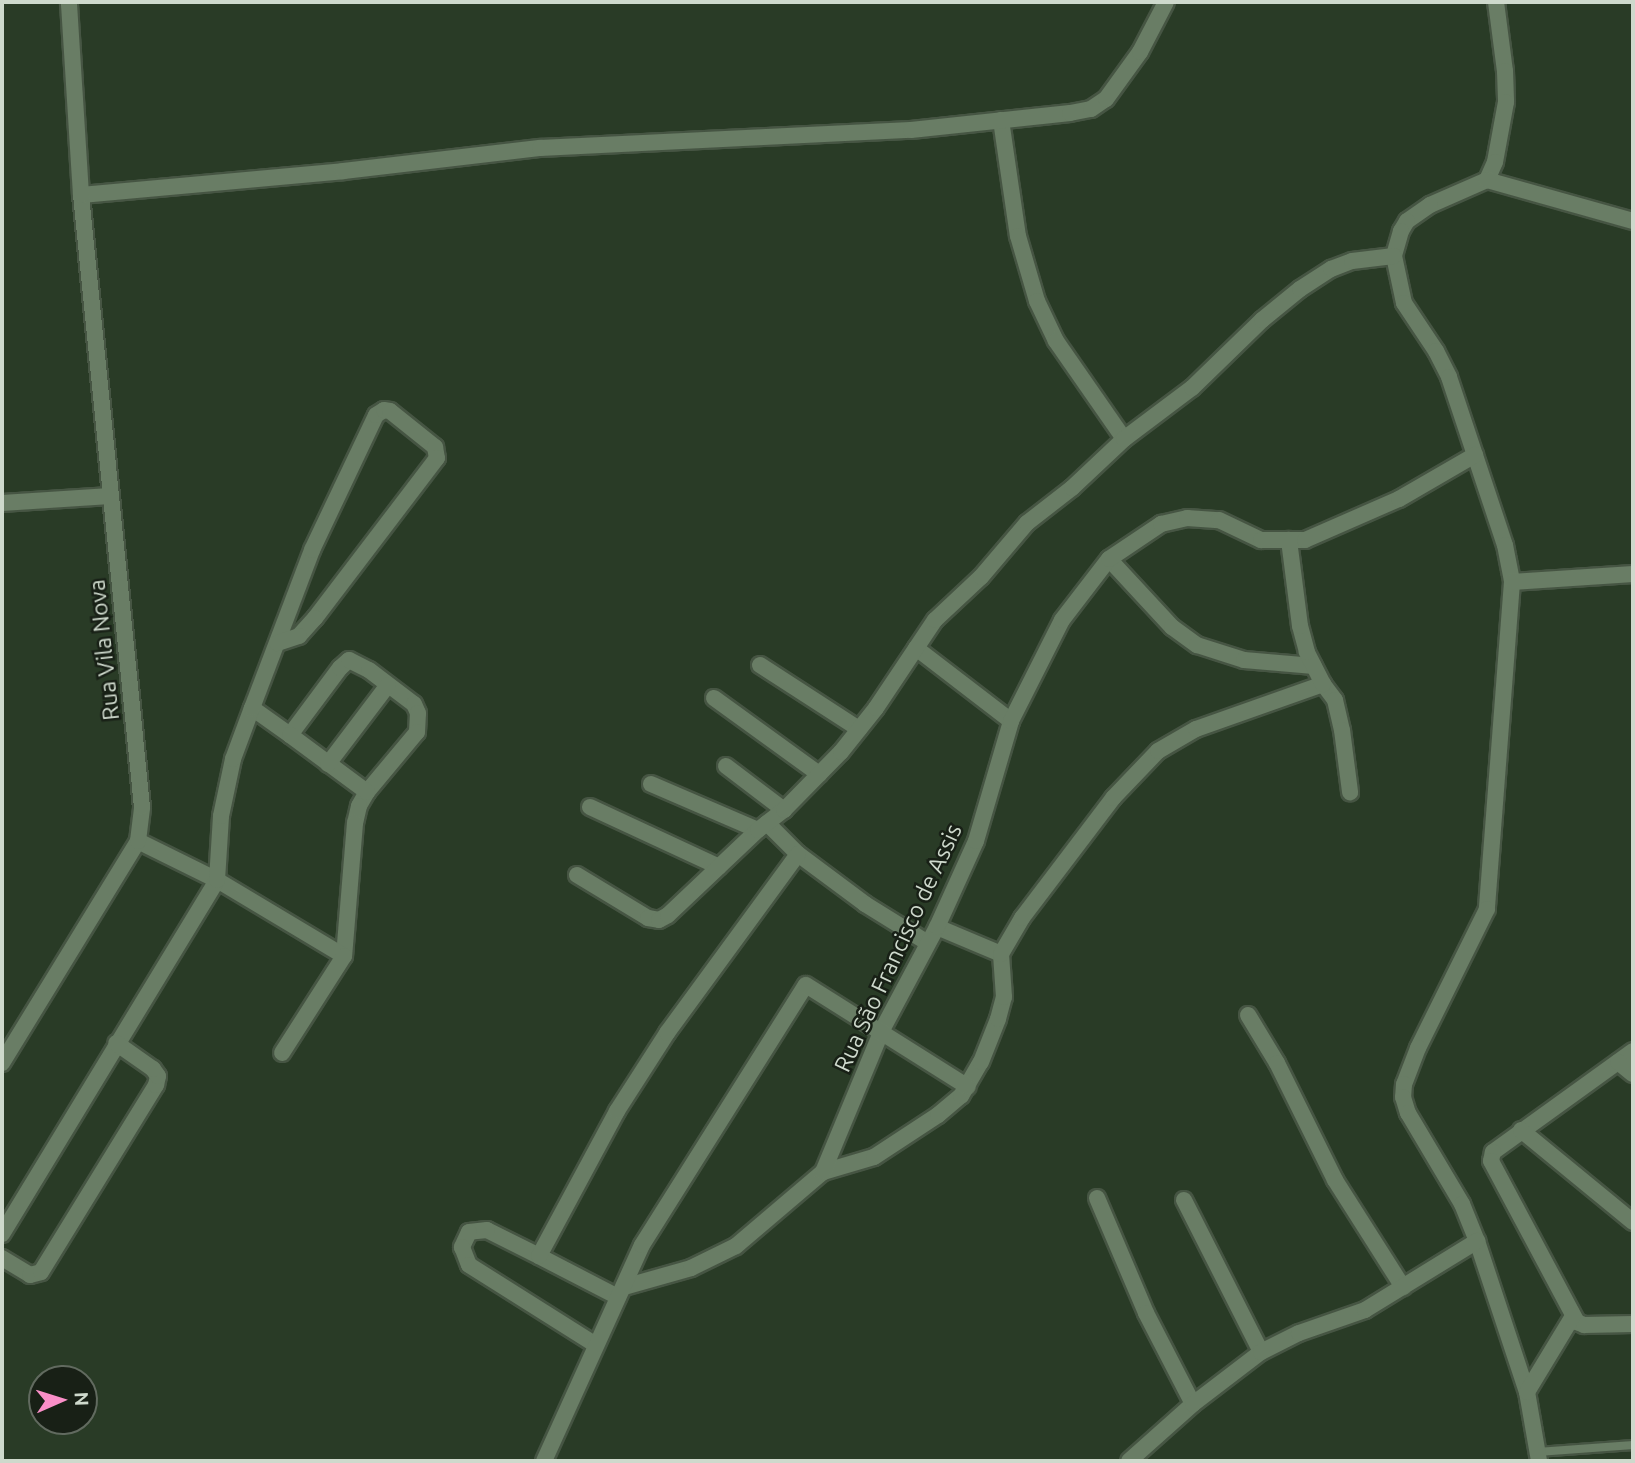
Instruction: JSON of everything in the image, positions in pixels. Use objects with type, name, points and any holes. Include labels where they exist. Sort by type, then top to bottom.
[{"type":"street","name":"Rua Vila Nova","points":[[2,1063],[138,841],[142,807],[82,195],[69,2]]},
{"type":"street","points":[[82,195],[343,171],[540,148],[911,130],[1070,114],[1091,109],[1107,99],[1140,52],[1166,2]]},
{"type":"street","points":[[1496,2],[1506,102],[1495,162],[1487,180],[1414,215],[1401,231],[1394,256],[1396,280],[1404,303],[1436,351],[1449,377],[1505,545],[1512,582],[1487,909],[1418,1048],[1404,1084],[1403,1097],[1408,1113],[1462,1204],[1477,1241],[1527,1392],[1538,1456]]},
{"type":"street","points":[[1001,120],[1018,236],[1037,300],[1056,341],[1124,439]]},
{"type":"street","points":[[1487,180],[1633,220]]},
{"type":"street","points":[[577,875],[654,920],[668,915],[784,810],[819,774],[859,729],[935,620],[981,577],[1027,523],[1072,488],[1124,439],[1192,387],[1262,320],[1300,289],[1331,269],[1352,261],[1394,256]]},
{"type":"street","points":[[2,1234],[217,880],[223,805],[233,759],[312,550],[376,415],[384,410],[390,411],[435,447],[437,458],[315,618],[299,636],[277,643]]},
{"type":"street","name":"Rua São Francisco de Assis","points":[[621,1292],[691,1268],[736,1246],[823,1172],[882,1030],[937,927],[976,841],[1011,721],[1062,620],[1109,559],[1161,524],[1187,518],[1219,520],[1261,540],[1306,540],[1399,499],[1475,455]]},
{"type":"street","points":[[2,503],[110,496]]},
{"type":"street","points":[[1289,540],[1300,626],[1307,652],[1323,684],[1335,700],[1350,792]]},
{"type":"street","points":[[1109,559],[1172,627],[1197,645],[1244,660],[1314,666]]},
{"type":"street","points":[[1512,582],[1633,574]]},
{"type":"street","points":[[916,648],[1011,721]]},
{"type":"street","points":[[282,1053],[344,956],[355,823],[367,792],[417,732],[420,721],[414,704],[356,662],[345,662],[290,735]]},
{"type":"street","points":[[760,665],[859,729]]},
{"type":"street","points":[[823,1172],[874,1157],[938,1115],[968,1087],[981,1062],[1004,997],[1001,954],[1022,918],[1069,853],[1113,798],[1158,751],[1196,729],[1323,684]]},
{"type":"street","points":[[328,764],[388,685]]},
{"type":"street","points":[[714,698],[819,774]]},
{"type":"street","points":[[252,708],[367,792]]},
{"type":"street","points":[[726,766],[784,810]]},
{"type":"street","points":[[651,784],[763,827],[865,904],[928,943]]},
{"type":"street","points":[[590,807],[719,867]]},
{"type":"street","points":[[138,841],[217,880],[344,956]]},
{"type":"street","points":[[540,1256],[617,1111],[667,1032],[798,854]]},
{"type":"street","points":[[937,927],[1001,954]]},
{"type":"street","points":[[544,1461],[642,1245],[806,985],[882,1030],[968,1087]]},
{"type":"street","points":[[1248,1015],[1277,1063],[1335,1181],[1403,1287]]},
{"type":"street","points":[[2,1258],[30,1275],[41,1272],[156,1085],[158,1076],[153,1069],[116,1043]]},
{"type":"street","points":[[1633,1051],[1493,1152],[1492,1165],[1573,1316],[1584,1325],[1633,1324]]},
{"type":"street","points":[[1618,1062],[1633,1074]]},
{"type":"street","points":[[1521,1130],[1633,1222]]},
{"type":"street","points":[[1097,1198],[1146,1313],[1193,1404]]},
{"type":"street","points":[[1184,1200],[1261,1352]]},
{"type":"street","points":[[596,1345],[469,1265],[462,1247],[469,1231],[487,1230],[621,1292]]},
{"type":"street","points":[[1129,1461],[1193,1404],[1261,1352],[1300,1333],[1365,1310],[1477,1241]]},
{"type":"street","points":[[1527,1392],[1573,1316]]},
{"type":"lane","points":[[1538,1456],[1633,1445]]}]
